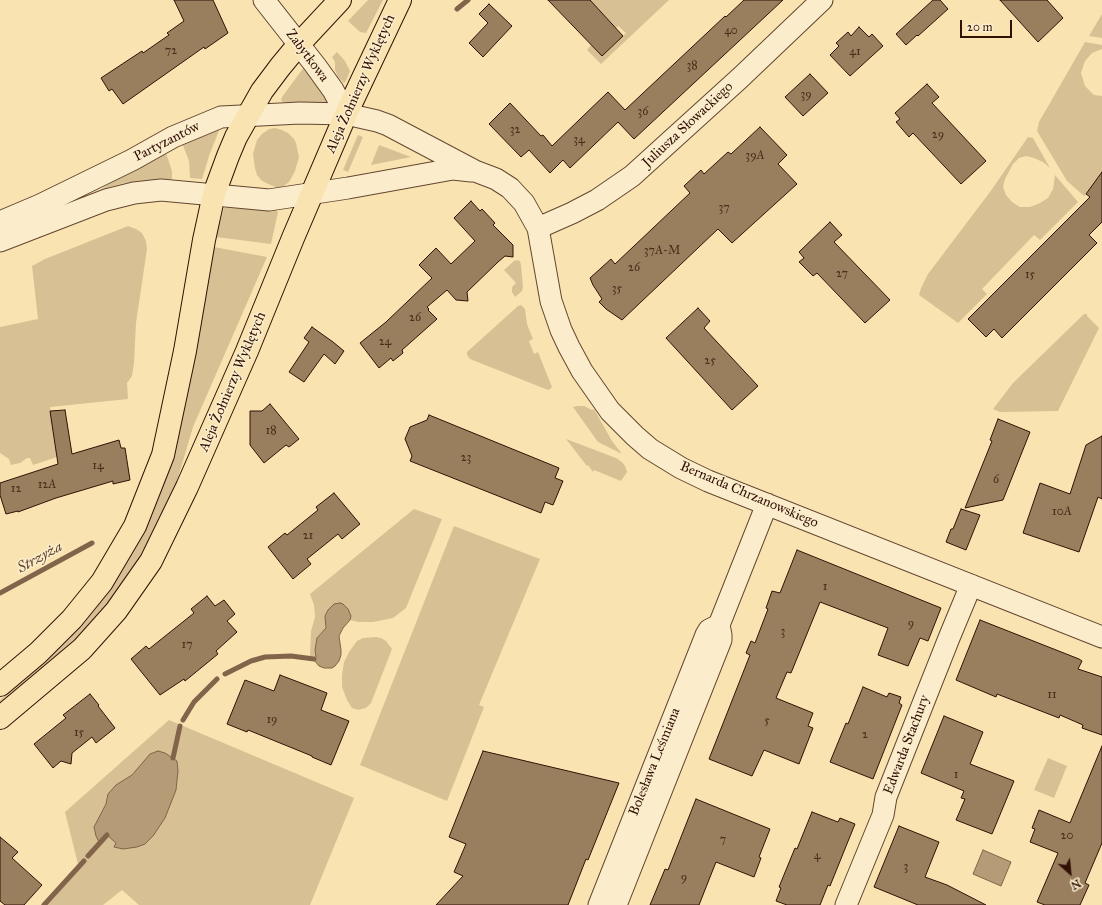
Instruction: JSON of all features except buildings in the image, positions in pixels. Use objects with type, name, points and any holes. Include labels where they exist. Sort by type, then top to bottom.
[{"type":"main road","points":[[0,685],[38,653],[72,619],[102,582],[135,526],[163,455],[185,351],[204,240],[214,194],[228,156],[236,137],[262,91],[299,44],[340,0]]},
{"type":"main road","name":"Aleja Żołnierzy Wyklętych","points":[[0,718],[82,649],[116,611],[151,561],[187,487],[244,358],[346,114],[400,0]]},
{"type":"street","name":"Zabytkowa","points":[[264,0],[316,65],[333,90],[346,114]]},
{"type":"street","name":"Juliusza Słowackiego","points":[[538,228],[597,200],[632,176],[740,78],[822,0]]},
{"type":"street","name":"Partyzantów","points":[[0,222],[40,205],[132,160],[173,136],[221,117],[300,113],[346,114]]},
{"type":"street","name":"Bernarda Chrzanowskiego","points":[[346,114],[377,121],[475,171],[496,179],[510,188],[524,203],[538,228],[551,301],[561,330],[569,347],[582,371],[610,411],[650,449],[665,459],[696,475],[1102,637]]},
{"type":"street","name":"Bernarda Chrzanowskiego","points":[[312,194],[453,169],[475,171]]},
{"type":"street","points":[[0,241],[106,200],[134,193],[161,190],[269,200],[312,194]]},
{"type":"street","name":"Bolesława Leśmiana","points":[[616,905],[721,640],[722,635],[719,625],[767,504]]},
{"type":"street","name":"Edwarda Stachury","points":[[846,905],[883,815],[886,797],[971,585]]},
{"type":"street","name":"Bolesława Leśmiana","points":[[598,905],[706,635],[709,630],[719,625]]},
{"type":"shaded area","points":[[368,0],[383,0],[366,33],[360,32],[348,21]]},
{"type":"shaded area","points":[[590,0],[669,0],[601,64],[587,50],[591,45],[602,56],[626,33],[618,26],[616,28]]},
{"type":"shaded area","points":[[1102,14],[1102,38],[1089,36]]},
{"type":"shaded area","points":[[1085,42],[1102,45],[1102,49],[1092,53],[1085,61],[1081,73],[1085,86],[1094,95],[1102,96],[1102,173],[1084,196],[1067,181],[1037,131],[1039,122]]},
{"type":"shaded area","points":[[337,52],[345,61],[350,71],[344,83],[338,77],[335,70],[335,62],[332,57]]},
{"type":"shaded area","points":[[304,67],[326,93],[326,103],[283,102],[281,100]]},
{"type":"shaded area","points":[[220,128],[202,179],[190,178],[189,161],[182,143]]},
{"type":"shaded area","points":[[275,128],[288,133],[294,139],[299,157],[295,171],[289,182],[278,188],[261,180],[257,175],[253,154],[257,140],[262,134],[269,129]]},
{"type":"shaded area","points":[[358,135],[363,137],[348,172],[343,170]]},
{"type":"shaded area","points":[[1028,137],[1033,138],[1050,168],[1043,162],[1034,158],[1026,156],[1019,158],[1013,164],[1005,179],[1003,187],[1006,195],[1012,202],[1020,207],[1030,207],[1040,203],[1048,198],[1053,189],[1055,175],[1078,202],[1040,240],[1034,235],[982,289],[987,294],[958,323],[919,295],[921,288],[928,274],[990,192]]},
{"type":"shaded area","points":[[379,145],[411,157],[371,165]]},
{"type":"shaded area","points":[[165,150],[172,171],[172,179],[124,183],[102,189],[104,187]]},
{"type":"shaded area","points":[[224,208],[275,209],[278,212],[271,244],[216,237]]},
{"type":"shaded area","points":[[128,226],[142,233],[146,241],[147,249],[136,323],[134,363],[132,376],[127,383],[128,399],[50,407],[57,457],[33,465],[30,458],[27,458],[20,463],[11,465],[9,459],[0,453],[0,327],[38,319],[32,266],[45,259]]},
{"type":"shaded area","points":[[214,247],[267,257],[193,427],[177,481],[151,545],[110,605],[54,660],[0,705],[0,700],[53,653],[90,614],[121,572],[142,537],[172,462],[188,390]]},
{"type":"shaded area","points":[[517,260],[520,261],[521,265],[523,287],[522,291],[515,297],[512,292],[512,287],[516,283],[504,270]]},
{"type":"shaded area","points":[[521,305],[525,309],[527,324],[533,339],[529,341],[534,354],[538,352],[552,387],[548,390],[470,359],[467,355],[467,352],[518,306]]},
{"type":"shaded area","points":[[1084,314],[1087,314],[1087,316],[1099,328],[1058,411],[1000,412],[993,409],[1013,383]]},
{"type":"shaded area","points":[[584,406],[592,410],[594,409],[612,441],[622,454],[598,442],[573,407]]},
{"type":"shaded area","points":[[566,439],[616,458],[622,462],[627,472],[621,481],[594,470],[593,472]]},
{"type":"shaded area","points":[[414,509],[442,519],[406,608],[393,618],[373,622],[358,622],[350,620],[351,616],[325,624],[326,628],[317,638],[316,657],[310,656],[311,631],[315,617],[314,605],[310,594]]},
{"type":"shaded area","points":[[454,526],[540,559],[479,705],[484,707],[447,801],[360,765]]},
{"type":"shaded area","points":[[340,603],[348,609],[351,616],[350,620],[343,628],[339,636],[341,655],[339,661],[332,668],[324,668],[319,666],[314,660],[316,657],[315,650],[317,638],[326,628],[325,616],[328,610],[334,604]]},
{"type":"shaded area","points":[[376,637],[386,641],[392,649],[371,703],[366,708],[358,710],[352,708],[342,687],[344,662],[357,641],[363,638]]},
{"type":"shaded area","points":[[169,720],[354,798],[310,905],[139,905],[122,890],[103,905],[41,905],[78,864],[65,812]]},
{"type":"shaded area","points":[[158,751],[165,753],[177,761],[178,771],[176,790],[165,818],[153,836],[145,844],[137,847],[123,849],[114,847],[116,843],[106,834],[99,842],[94,827],[106,804],[108,794],[116,785],[132,775],[150,754]]},
{"type":"shaded area","points":[[1048,758],[1067,766],[1054,798],[1034,790]]},
{"type":"shaded area","points":[[983,850],[1011,862],[1001,886],[973,874]]},
{"type":"waterway","name":"Strzyża","points":[[457,9],[468,0]]},
{"type":"waterway","name":"Strzyża","points":[[0,593],[92,543]]},
{"type":"waterway","points":[[225,674],[251,661],[265,657],[291,656],[314,659]]},
{"type":"waterway","points":[[183,720],[194,702],[217,679]]},
{"type":"waterway","points":[[173,758],[180,726]]},
{"type":"waterway","points":[[88,856],[107,835]]},
{"type":"waterway","points":[[44,905],[84,861]]}]
